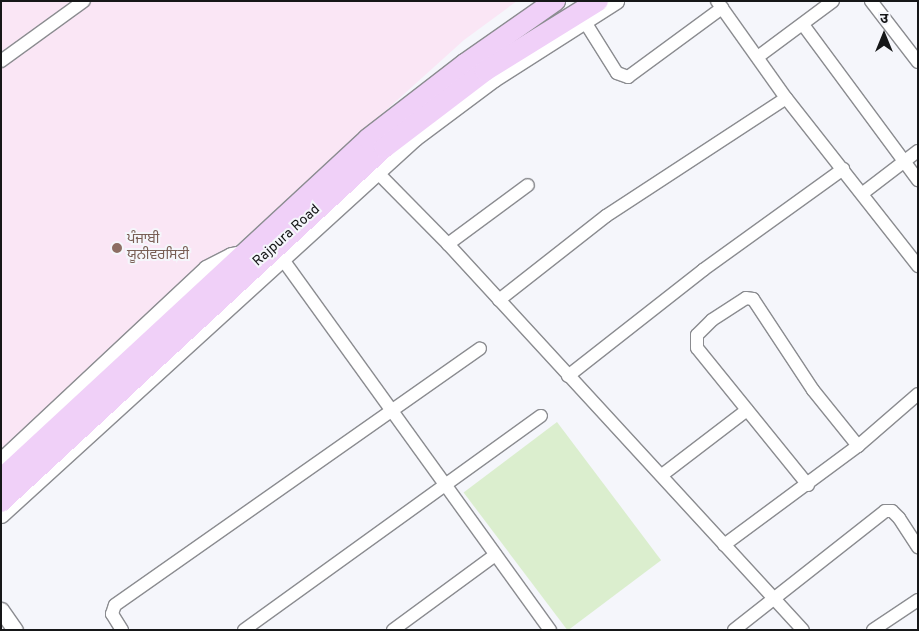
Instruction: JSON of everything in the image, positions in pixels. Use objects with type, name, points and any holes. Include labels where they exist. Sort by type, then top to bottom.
[{"type":"highway","name":"Rajpura Road","points":[[1,479],[368,139],[418,99],[555,1]]},
{"type":"highway","name":"Rajpura Road","points":[[1,502],[384,148],[598,1]]},
{"type":"street","points":[[1,61],[84,1]]},
{"type":"street","points":[[418,99],[464,54],[541,1]]},
{"type":"street","points":[[1,516],[376,171],[490,75],[585,22],[616,1]]},
{"type":"street","points":[[759,56],[804,26],[833,1]]},
{"type":"street","points":[[871,1],[918,62]]},
{"type":"street","points":[[585,22],[617,74],[628,77],[720,4],[759,56],[786,98],[863,193],[918,266]]},
{"type":"street","points":[[804,26],[918,180]]},
{"type":"street","points":[[498,300],[606,216],[786,98]]},
{"type":"street","points":[[863,193],[918,151]]},
{"type":"street","points":[[568,376],[703,270],[843,169]]},
{"type":"street","points":[[376,171],[448,244],[804,630]]},
{"type":"street","points":[[448,244],[528,185]]},
{"type":"street","points":[[1,460],[206,268],[231,255],[248,252]]},
{"type":"street","points":[[281,257],[394,411],[550,630]]},
{"type":"street","points":[[808,485],[697,348],[696,340],[712,320],[746,298],[759,305],[813,390],[858,446]]},
{"type":"street","points":[[122,630],[112,614],[115,605],[394,411],[480,348]]},
{"type":"street","points":[[724,545],[808,485],[858,446],[918,394]]},
{"type":"street","points":[[662,475],[746,410]]},
{"type":"street","points":[[244,630],[447,486],[541,416]]},
{"type":"street","points":[[734,630],[774,596],[885,511],[892,511],[899,518],[918,547]]},
{"type":"street","points":[[393,630],[495,554]]},
{"type":"street","points":[[874,630],[918,600]]},
{"type":"street","points":[[1,610],[15,630]]},
{"type":"shaded area","name":"ਪੰਜਾਬੀ ਯੂਨੀਵਰਸਿਟੀ","points":[[1,1],[517,1],[464,40],[1,457]]},
{"type":"green space","points":[[557,422],[661,560],[567,630],[464,492]]},
{"type":"place","name":"ਪੰਜਾਬੀ ਯੂਨੀਵਰਸਿਟੀ","points":[[117,248]]}]
